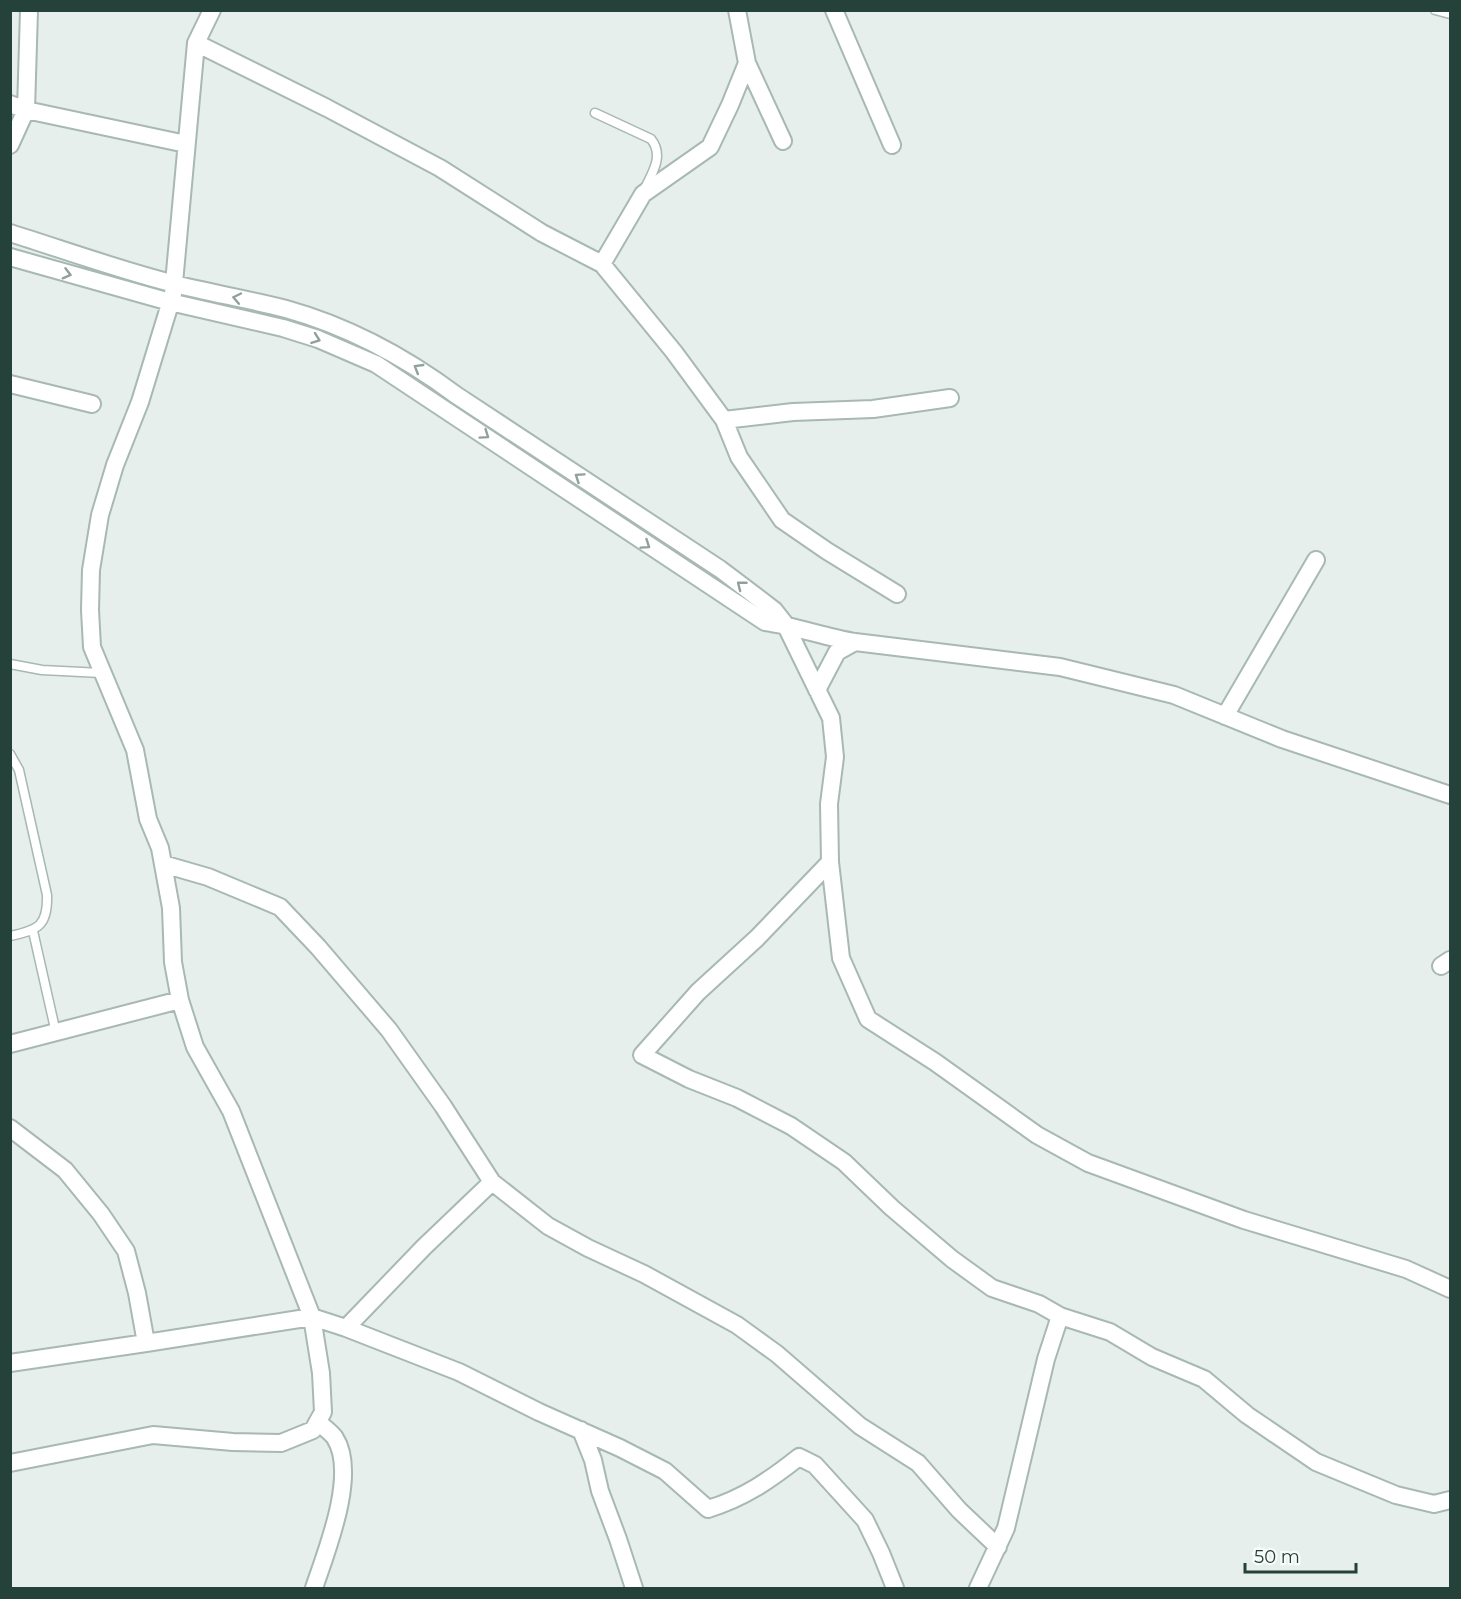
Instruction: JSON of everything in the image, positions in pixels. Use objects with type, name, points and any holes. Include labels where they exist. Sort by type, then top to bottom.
[{"type":"street","points":[[10,145],[18,107],[28,10]]},
{"type":"street","points":[[10,1463],[153,1435],[233,1442],[281,1443],[313,1430],[323,1412],[321,1373],[312,1317],[231,1111],[195,1047],[180,1000],[173,962],[171,908],[160,848],[148,819],[135,750],[92,647],[91,570],[99,515],[115,465],[140,402],[171,302],[196,43],[212,10]]},
{"type":"street","points":[[737,10],[747,63],[783,141]]},
{"type":"street","points":[[834,10],[892,145]]},
{"type":"street","points":[[196,43],[327,108],[440,168],[542,233],[602,264],[674,352],[724,420],[739,457],[782,520],[897,594]]},
{"type":"street","points":[[602,264],[643,194],[710,147],[747,63]]},
{"type":"street","points":[[18,107],[186,144]]},
{"type":"street","points":[[10,233],[138,275],[287,309],[337,327],[387,350],[422,370],[456,395],[720,569],[774,610],[784,624],[831,718],[835,757],[829,804],[830,862],[841,958],[868,1019],[935,1062],[1037,1135],[1088,1163],[1244,1220],[1406,1269],[1450,1289]]},
{"type":"street","points":[[10,257],[171,302],[283,328],[318,339],[376,364],[455,414],[669,560],[765,622],[784,624],[855,642],[1060,667],[1174,695],[1282,739],[1450,795]]},
{"type":"street","points":[[283,328],[287,309]]},
{"type":"street","points":[[10,384],[92,405]]},
{"type":"street","points":[[724,420],[793,412],[873,409],[950,398]]},
{"type":"street","points":[[1225,716],[1316,560]]},
{"type":"street","points":[[817,690],[837,652],[855,642]]},
{"type":"street","points":[[830,862],[757,938],[698,992],[642,1055],[689,1079],[737,1098],[790,1126],[844,1162],[892,1208],[952,1259],[992,1288],[1039,1304],[1060,1316],[1110,1332],[1152,1357],[1204,1379],[1247,1415],[1316,1462],[1396,1495],[1434,1504],[1450,1500]]},
{"type":"street","points":[[163,864],[208,877],[279,907],[294,921],[389,1030],[443,1106],[492,1182],[548,1226],[644,1274],[737,1325],[820,1389],[860,1426],[918,1463],[959,1510],[998,1547]]},
{"type":"street","points":[[10,1044],[180,1000]]},
{"type":"street","points":[[10,1128],[65,1170],[101,1214],[126,1251],[137,1293],[146,1343]]},
{"type":"street","points":[[346,1328],[417,1254],[492,1182]]},
{"type":"street","points":[[978,1588],[1006,1528],[1046,1359],[1060,1316]]},
{"type":"street","points":[[10,1364],[312,1317],[459,1372],[581,1430],[665,1471],[708,1509],[731,1502],[768,1481],[799,1457],[815,1465],[865,1520],[882,1553],[895,1588]]},
{"type":"street","points":[[314,1588],[340,1506],[342,1485],[342,1458],[335,1438],[318,1422]]},
{"type":"street","points":[[581,1430],[594,1460],[600,1491],[634,1588]]},
{"type":"lane","points":[[1435,10],[1450,15]]},
{"type":"lane","points":[[595,113],[651,139],[656,146],[657,164],[643,194]]},
{"type":"lane","points":[[10,664],[42,670],[101,673]]},
{"type":"lane","points":[[10,754],[18,770],[47,895],[45,919],[33,931],[10,936]]},
{"type":"lane","points":[[33,931],[56,1033]]}]
